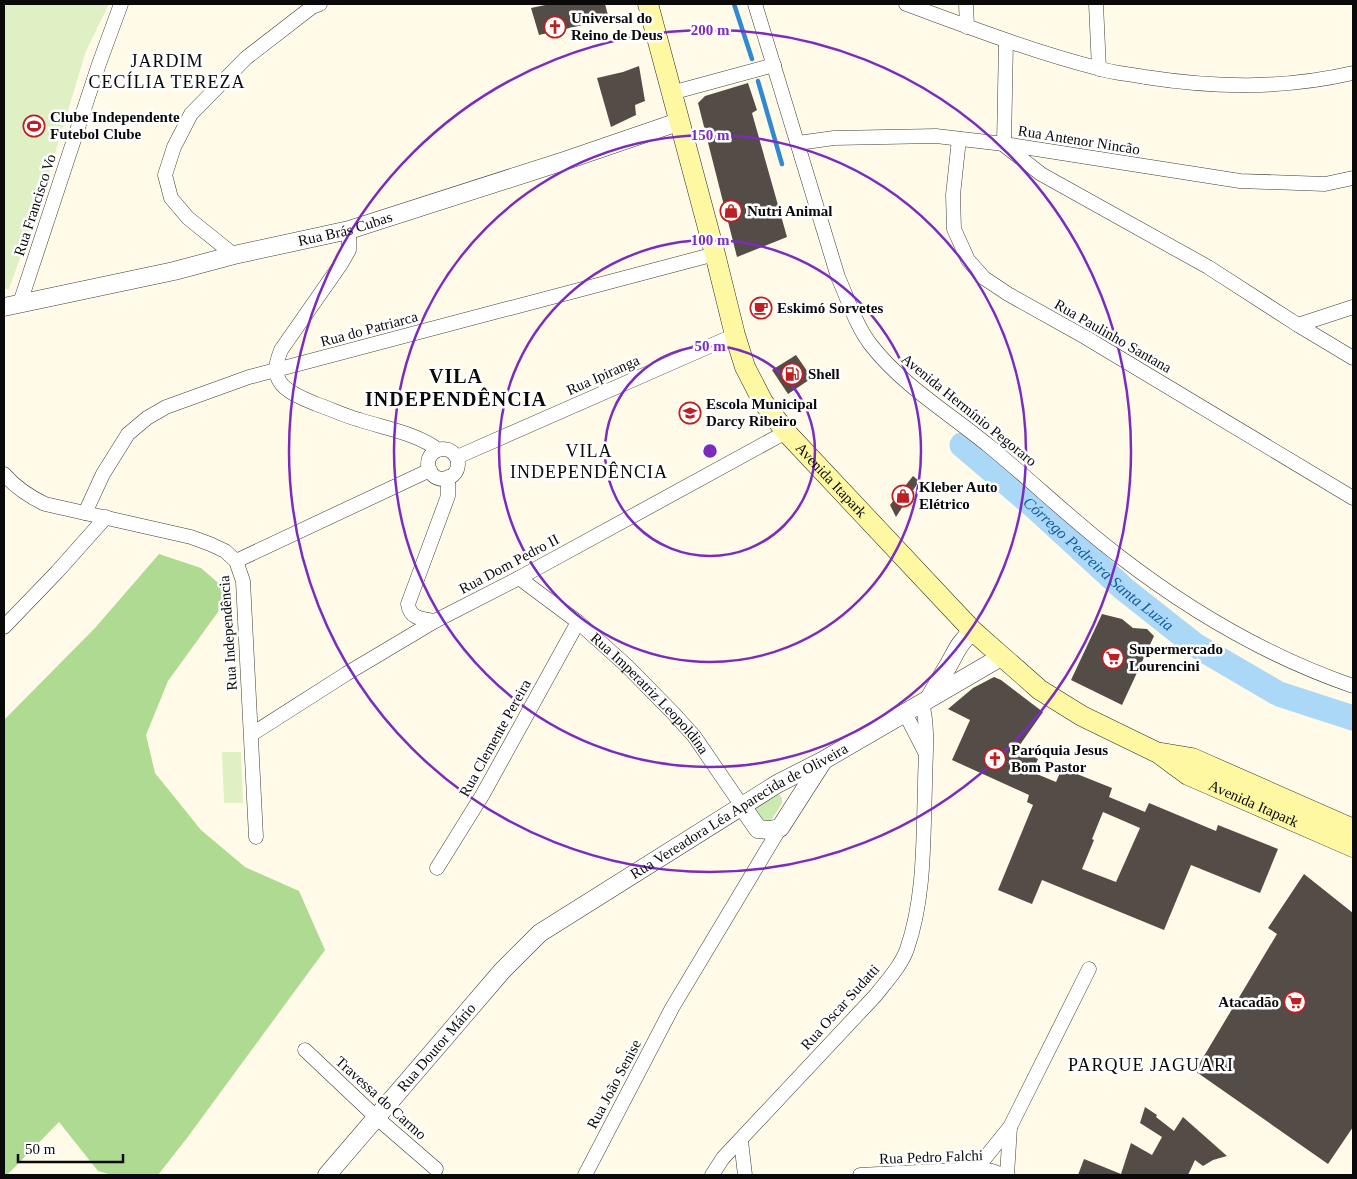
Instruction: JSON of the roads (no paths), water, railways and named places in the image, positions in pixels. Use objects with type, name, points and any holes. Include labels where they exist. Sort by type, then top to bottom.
[{"type":"main road","name":"Avenida Itapark","points":[[648,4],[678,122],[715,254],[734,335],[753,385],[763,402],[786,432],[973,631],[1040,690],[1082,716],[1158,752],[1188,775],[1353,847]]},
{"type":"main road","name":"Avenida Itapark","points":[[1158,752],[1192,758],[1353,829]]},
{"type":"street","name":"Rua Francisco Vo","points":[[12,305],[121,4]]},
{"type":"street","points":[[234,254],[188,218],[171,198],[165,174],[174,147],[192,114],[246,58],[320,4]]},
{"type":"street","name":"Avenida Hermínio Pegoraro","points":[[755,4],[838,277],[855,318],[869,344],[888,366],[911,386],[968,428],[1119,556],[1203,615],[1320,675],[1353,686]]},
{"type":"street","points":[[906,4],[1006,42],[1099,69],[1188,83],[1220,86],[1268,85],[1312,82],[1353,73]]},
{"type":"street","points":[[966,4],[967,27]]},
{"type":"street","points":[[1096,4],[1099,69]]},
{"type":"street","points":[[1006,42],[1004,144],[1041,174],[1208,267],[1353,358]]},
{"type":"street","points":[[671,92],[774,65]]},
{"type":"street","name":"Rua Brás Cubas","points":[[12,305],[174,271],[234,254],[349,230],[678,122]]},
{"type":"street","name":"Rua Antenor Nincão","points":[[798,143],[834,138],[936,136],[1004,144],[1240,181],[1326,184],[1353,178]]},
{"type":"street","name":"Rua Paulinho Santana","points":[[958,139],[953,195],[954,229],[968,260],[984,278],[1353,498]]},
{"type":"street","points":[[349,230],[349,250],[291,334],[276,362],[276,370],[280,382],[286,388],[306,400],[356,419],[422,440],[438,450],[449,450],[456,457],[458,468],[448,478],[436,477],[430,470],[429,458],[438,450]]},
{"type":"street","name":"Rua do Patriarca","points":[[85,513],[103,474],[128,434],[147,418],[166,407],[213,389],[276,370],[715,254]]},
{"type":"street","points":[[1298,325],[1353,307]]},
{"type":"street","name":"Rua Ipiranga","points":[[456,457],[734,335]]},
{"type":"street","name":"Rua Dom Pedro II","points":[[252,734],[346,674],[435,622],[786,432]]},
{"type":"street","points":[[236,561],[430,470]]},
{"type":"street","name":"Rua Independência","points":[[4,474],[27,495],[45,504],[191,537],[225,551],[236,561],[242,581],[252,734],[256,837]]},
{"type":"street","points":[[435,622],[415,618],[408,611],[408,604],[448,496],[450,486],[448,478]]},
{"type":"street","points":[[4,627],[106,517]]},
{"type":"street","name":"Rua Imperatriz Leopoldina","points":[[519,578],[578,622],[627,666],[674,714],[694,736],[758,829]]},
{"type":"street","name":"Rua Clemente Pereira","points":[[437,868],[483,794],[578,622]]},
{"type":"street","name":"Rua Vereadora Léa Aparecida de Oliveira","points":[[925,700],[949,665],[957,647],[973,631]]},
{"type":"street","name":"Rua Vereadora Léa Aparecida de Oliveira","points":[[550,927],[777,784],[824,760],[1001,657]]},
{"type":"street","name":"Rua Oscar Sudatti","points":[[712,1175],[723,1158],[875,996],[892,976],[906,951],[918,908],[922,864],[925,700]]},
{"type":"street","name":"Rua Oscar Sudatti","points":[[905,713],[925,753]]},
{"type":"street","points":[[765,853],[758,829],[780,828],[824,760]]},
{"type":"street","points":[[777,784],[787,785],[792,788],[796,802]]},
{"type":"street","name":"Rua João Senise","points":[[585,1175],[672,1008],[780,828]]},
{"type":"street","name":"Rua Doutor Mário","points":[[327,1175],[502,971],[530,942],[550,927]]},
{"type":"street","points":[[976,1169],[1010,1127],[1089,969]]},
{"type":"street","name":"Travessa do Carmo","points":[[305,1050],[377,1118],[436,1169]]},
{"type":"street","points":[[1008,1175],[1010,1127]]},
{"type":"street","points":[[741,1141],[745,1175]]},
{"type":"street","name":"Rua Pedro Falchi","points":[[860,1175],[976,1169],[992,1171],[1003,1175]]},
{"type":"waterway","name":"Córrego Pedreira Santa Luzia","points":[[734,4],[752,59]]},
{"type":"waterway","name":"Córrego Pedreira Santa Luzia","points":[[758,81],[782,164]]},
{"type":"waterway","name":"Córrego Pedreira Santa Luzia","points":[[962,445],[1036,508],[1124,589],[1195,645],[1279,694],[1353,718]]},
{"type":"place","name":"Universal do Reino de Deus","points":[[555,27]]},
{"type":"place","name":"Clube Independente Futebol Clube","points":[[34,126]]},
{"type":"place","name":"Nutri Animal","points":[[731,211]]},
{"type":"place","name":"Eskimó Sorvetes","points":[[761,308]]},
{"type":"place","name":"Shell","points":[[792,374]]},
{"type":"place","name":"Escola Municipal Darcy Ribeiro","points":[[690,413]]},
{"type":"place","name":"Kleber Auto Elétrico","points":[[903,496]]},
{"type":"place","name":"Supermercado Lourencini","points":[[1113,658]]},
{"type":"place","name":"Paróquia Jesus Bom Pastor","points":[[995,759]]},
{"type":"place","name":"Atacadão","points":[[1295,1002]]},
{"type":"district","name":"JARDIM CECÍLIA TEREZA","points":[[167,71]]},
{"type":"district","name":"VILA INDEPENDÊNCIA","points":[[456,388]]},
{"type":"district","name":"VILA INDEPENDÊNCIA","points":[[589,461]]},
{"type":"district","name":"PARQUE JAGUARI","points":[[1151,1065]]}]
